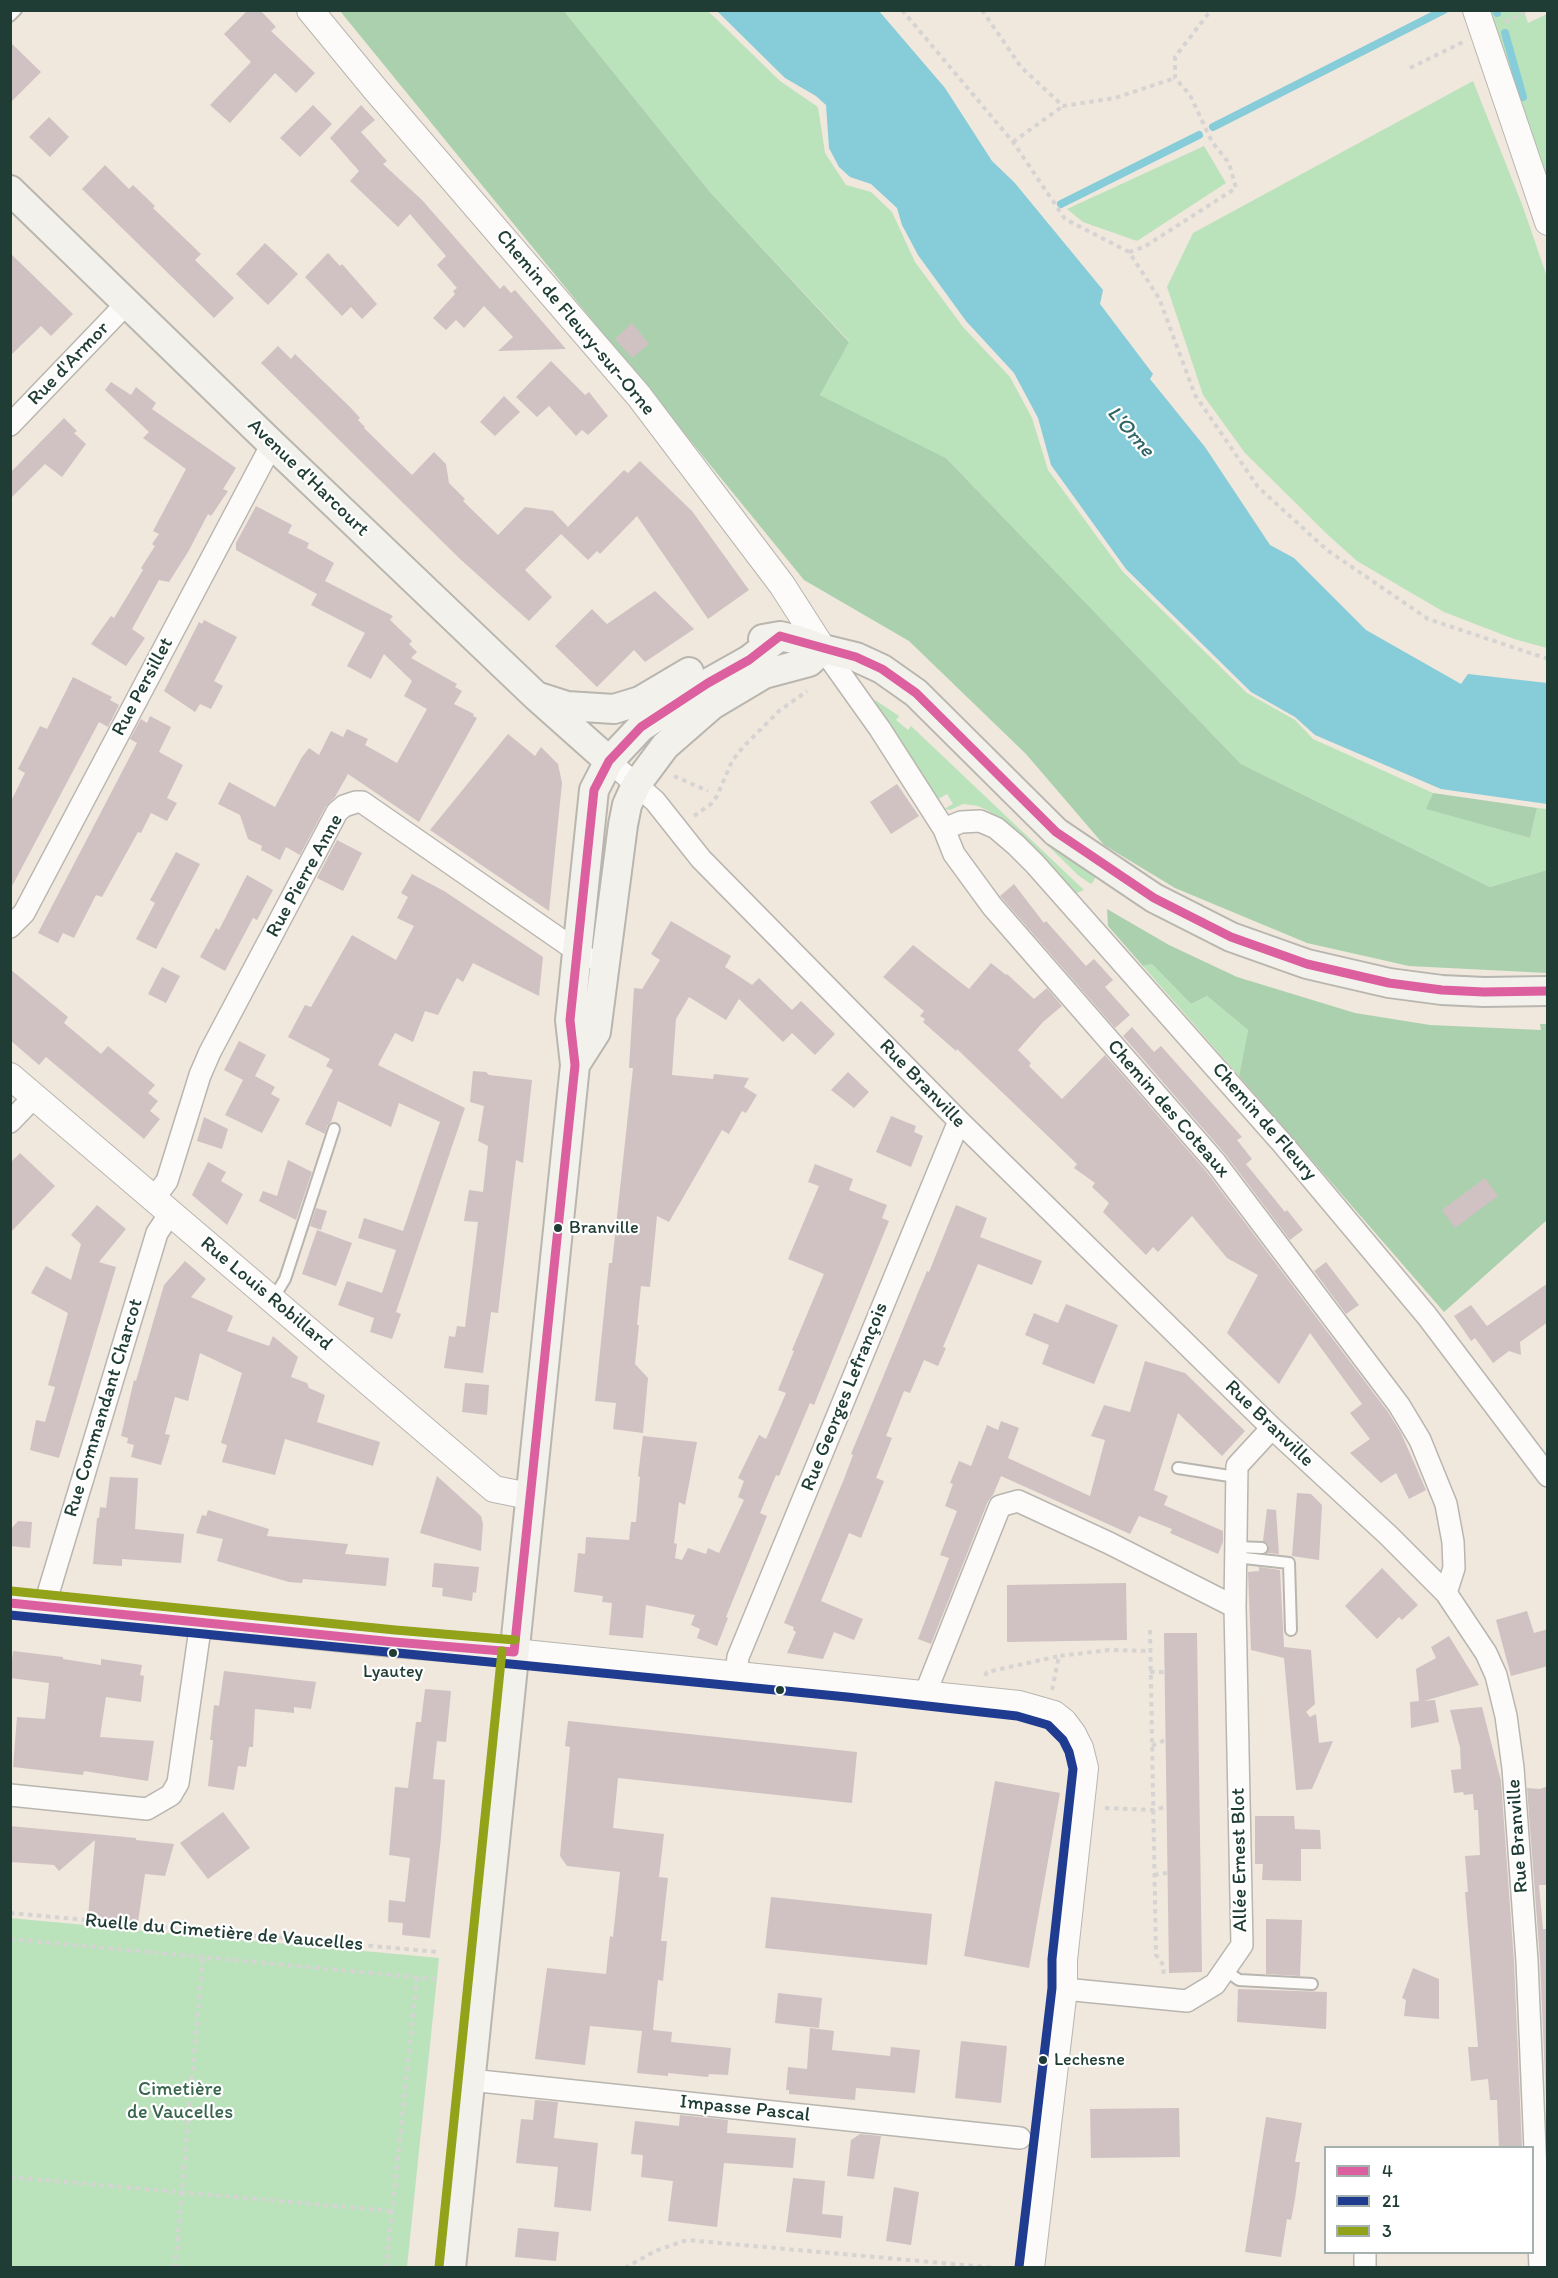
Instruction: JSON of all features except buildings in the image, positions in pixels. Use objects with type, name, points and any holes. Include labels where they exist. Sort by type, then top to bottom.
[{"type":"main road","name":"Avenue d'Harcourt","points":[[10,190],[536,696],[609,761]]},
{"type":"main road","points":[[451,2268],[575,1065],[570,1020],[594,790],[609,761],[631,736],[654,717],[749,660],[780,636]]},
{"type":"main road","points":[[536,696],[578,708],[597,710],[620,708],[640,701],[740,643],[780,636],[823,650],[856,657],[882,669],[916,693],[1056,832],[1154,898],[1186,916],[1231,937],[1269,951],[1349,975],[1416,987],[1520,992],[1548,991]]},
{"type":"main road","points":[[575,1065],[596,1032],[623,825],[627,805],[636,785],[665,746],[712,705],[764,674],[809,662],[823,650]]},
{"type":"main road","points":[[10,1603],[514,1652]]},
{"type":"street","name":"Chemin de Fleury-sur-Orne","points":[[310,10],[639,396],[782,585],[823,650]]},
{"type":"street","points":[[1480,21],[1548,222]]},
{"type":"street","name":"Rue d'Armor","points":[[10,425],[127,303]]},
{"type":"street","name":"Rue Persillet","points":[[10,927],[24,913],[272,444]]},
{"type":"street","name":"Chemin des Coteaux","points":[[823,650],[880,729],[944,829],[954,854],[992,906],[1216,1163],[1399,1406],[1420,1440],[1446,1504],[1454,1542],[1454,1568],[1446,1593]]},
{"type":"street","name":"Rue Branville","points":[[609,761],[655,801],[701,860],[959,1121],[1272,1428],[1388,1535],[1446,1593],[1486,1653],[1496,1675],[1506,1716],[1513,1768],[1527,1968],[1540,2268]]},
{"type":"street","name":"Rue Pierre Anne","points":[[162,1205],[200,1075],[210,1052],[338,812],[344,806],[362,802],[604,970]]},
{"type":"street","name":"Chemin de Fleury","points":[[944,829],[961,822],[980,821],[996,828],[1016,844],[1042,871],[1244,1099],[1419,1307],[1548,1476]]},
{"type":"street","name":"Rue Louis Robillard","points":[[10,1076],[494,1490],[529,1496]]},
{"type":"street","points":[[10,1122],[35,1096]]},
{"type":"street","name":"Rue Georges Lefrançois","points":[[736,1674],[738,1657],[959,1121]]},
{"type":"street","name":"Rue Commandant Charcot","points":[[44,1606],[157,1233],[162,1205]]},
{"type":"street","name":"Allée Ernest Blot","points":[[1064,1989],[1187,2001],[1215,1984],[1242,1945],[1235,1607],[1236,1478],[1237,1466],[1272,1428]]},
{"type":"street","points":[[925,1694],[1000,1506],[1018,1501],[1109,1543],[1235,1607]]},
{"type":"street","points":[[10,1795],[147,1809],[171,1795],[178,1783],[201,1622]]},
{"type":"street","points":[[514,1652],[1019,1704],[1039,1708],[1054,1714],[1064,1722],[1080,1749],[1085,1768],[1064,1989],[1031,2268]]},
{"type":"street","name":"Impasse Pascal","points":[[470,2079],[1020,2139]]},
{"type":"lane","points":[[10,16],[16,10]]},
{"type":"lane","points":[[273,1299],[285,1279],[334,1129]]},
{"type":"lane","points":[[1178,1468],[1236,1478]]},
{"type":"lane","points":[[1235,1552],[1262,1548]]},
{"type":"lane","points":[[1235,1552],[1289,1563],[1291,1630]]},
{"type":"lane","points":[[1226,1971],[1239,1980],[1312,1984]]},
{"type":"path","points":[[902,10],[1013,141],[1065,219],[1129,252],[1159,298],[1195,395],[1258,487],[1327,550],[1428,619],[1548,659]]},
{"type":"path","points":[[982,10],[1021,67],[1063,106]]},
{"type":"path","points":[[1129,252],[1144,247],[1236,188],[1229,163],[1212,142],[1190,95],[1175,78],[1175,57],[1211,10]]},
{"type":"path","points":[[1410,68],[1480,21]]},
{"type":"path","points":[[1013,141],[1063,106],[1115,98],[1175,78]]},
{"type":"path","points":[[676,829],[711,804],[726,780],[732,761],[744,746],[779,711],[809,690]]},
{"type":"path","points":[[669,776],[676,776],[708,791]]},
{"type":"path","points":[[1150,1630],[1156,1955],[1164,1966],[1160,1998]]},
{"type":"path","points":[[983,1680],[987,1672],[1059,1656],[1109,1650],[1150,1651]]},
{"type":"path","points":[[1051,1696],[1059,1656]]},
{"type":"path","points":[[1150,1672],[1164,1672]]},
{"type":"path","points":[[1152,1746],[1165,1740]]},
{"type":"path","points":[[1095,1808],[1153,1810],[1166,1807]]},
{"type":"path","points":[[1154,1875],[1167,1873]]},
{"type":"path","name":"Ruelle du Cimetière de Vaucelles","points":[[10,1913],[438,1952]]},
{"type":"path","points":[[10,1939],[435,1979]]},
{"type":"path","points":[[175,2268],[203,1958]]},
{"type":"path","points":[[386,2268],[417,1978]]},
{"type":"path","points":[[10,2177],[392,2211]]},
{"type":"path","points":[[625,2268],[655,2251],[687,2240],[997,2268]]},
{"type":"green space","points":[[340,11],[564,11],[709,191],[849,342],[820,395],[946,458],[1241,764],[1490,887],[1547,870],[1547,973],[1409,966],[1307,943],[1175,888],[1104,845],[1026,754],[909,641],[804,580]]},
{"type":"green space","points":[[564,11],[708,11],[780,81],[818,107],[825,153],[846,185],[871,192],[892,212],[915,262],[963,327],[1010,377],[1032,418],[1048,470],[1123,572],[1247,693],[1295,720],[1313,739],[1433,793],[1427,809],[1530,838],[1537,808],[1547,809],[1547,870],[1490,887],[1241,764],[946,458],[820,395],[849,341],[709,191]]},
{"type":"green space","points":[[1486,11],[1524,11],[1528,23],[1547,14],[1547,176]]},
{"type":"green space","points":[[1473,81],[1523,207],[1547,277],[1547,648],[1514,639],[1444,612],[1357,561],[1328,535],[1245,453],[1203,395],[1167,287],[1193,233]]},
{"type":"green space","points":[[1204,146],[1226,183],[1137,241],[1083,222],[1067,209]]},
{"type":"green space","points":[[875,700],[899,716],[896,720],[908,730],[911,726],[1084,890],[1074,894],[1035,850],[989,811],[978,806],[963,804],[950,810],[944,809],[953,804],[947,794],[938,799],[875,704]]},
{"type":"green space","points":[[1433,793],[1537,808],[1530,838],[1426,809]]},
{"type":"green space","points":[[1039,837],[1096,876],[1093,882],[1091,884],[1079,876]]},
{"type":"green space","points":[[1107,909],[1169,945],[1237,977],[1355,1013],[1430,1025],[1541,1030],[1540,1024],[1547,1024],[1547,1220],[1444,1312],[1239,1076],[1248,1030],[1207,996],[1191,1004],[1152,964],[1143,966],[1108,926]]},
{"type":"green space","points":[[1152,964],[1191,1004],[1207,996],[1248,1030],[1239,1076],[1143,966]]},
{"type":"green space","name":"Cimetière de Vaucelles","points":[[10,1918],[439,1958],[407,2267],[11,2267]]},
{"type":"water","name":"L'Orne","points":[[717,11],[879,11],[945,88],[992,161],[1014,182],[1103,290],[1100,304],[1153,374],[1150,379],[1205,447],[1270,545],[1294,558],[1366,630],[1461,684],[1468,674],[1547,683],[1547,804],[1441,789],[1315,735],[1295,717],[1251,692],[1126,569],[1051,465],[1038,418],[1014,373],[966,321],[918,255],[902,225],[897,208],[871,184],[850,177],[839,167],[829,148],[826,105],[816,96],[785,78]]},
{"type":"waterway","points":[[1213,127],[1444,10]]},
{"type":"waterway","points":[[1505,33],[1523,97]]},
{"type":"waterway","points":[[1061,204],[1199,135]]},
{"type":"transit line","name":"4","points":[[514,1652],[575,1065],[570,1020],[594,790],[609,761],[641,727],[708,683],[749,660],[780,636],[856,657],[882,669],[916,693],[1056,832],[1154,898],[1231,937],[1307,964],[1389,983],[1442,990],[1548,991]]},
{"type":"transit line","name":"3","points":[[11,1591],[515,1640]]},
{"type":"transit line","name":"4","points":[[10,1603],[514,1652]]},
{"type":"transit line","name":"21","points":[[10,1615],[847,1697],[1017,1716],[1048,1725],[1063,1740],[1073,1769],[1052,1959],[1052,1988],[1019,2267]]},
{"type":"transit line","name":"3","points":[[439,2267],[502,1651]]},
{"type":"place","name":"Branville","points":[[558,1228]]},
{"type":"place","name":"Lyautey","points":[[393,1653]]},
{"type":"place","name":"Lechesne","points":[[1043,2060]]}]
